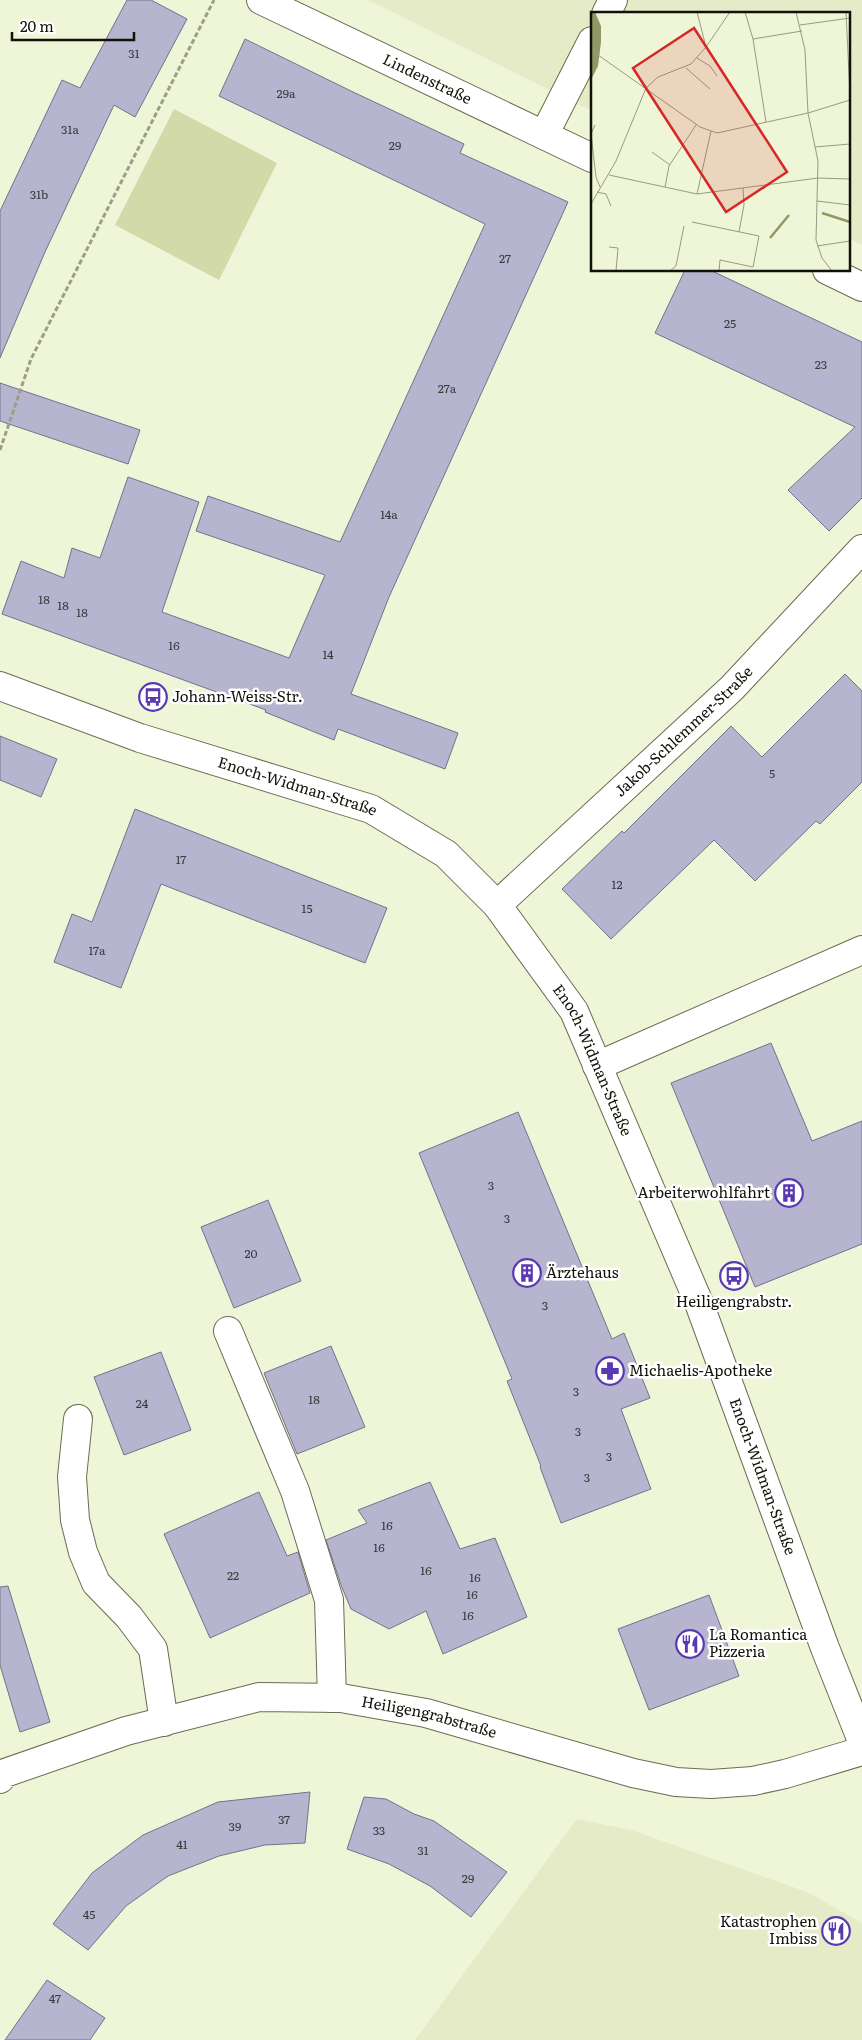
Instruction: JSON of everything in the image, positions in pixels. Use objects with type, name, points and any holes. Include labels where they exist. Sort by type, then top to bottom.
[{"type":"street","name":"Lindenstraße","points":[[262,0],[591,158]]},
{"type":"street","points":[[607,12],[613,0]]},
{"type":"street","points":[[544,135],[591,43]]},
{"type":"street","points":[[829,271],[862,287]]},
{"type":"street","name":"Jakob-Schlemmer-Straße","points":[[497,905],[732,688],[862,549]]},
{"type":"street","name":"Enoch-Widman-Straße","points":[[0,686],[140,738],[371,809],[446,854],[497,905],[574,1011],[699,1303],[821,1638],[862,1741]]},
{"type":"street","points":[[597,1066],[862,950]]},
{"type":"street","points":[[228,1331],[295,1491],[329,1600],[332,1698]]},
{"type":"street","points":[[78,1420],[72,1477],[75,1520],[83,1552],[96,1583],[128,1617],[153,1649],[164,1722]]},
{"type":"street","name":"Heiligengrabstraße","points":[[1,1776],[126,1732],[259,1697],[342,1698],[426,1713],[633,1773],[676,1782],[711,1784],[753,1781],[785,1774],[862,1751]]},
{"type":"path","points":[[0,450],[31,359],[214,0]]},
{"type":"shaded area","points":[[368,0],[862,0],[862,245],[850,239],[850,12],[591,12],[591,111]]},
{"type":"shaded area","points":[[174,109],[277,163],[219,280],[115,225]]},
{"type":"shaded area","points":[[577,1819],[631,1830],[807,1892],[862,1923],[862,2040],[415,2040]]},
{"type":"building","points":[[127,0],[151,0],[187,19],[135,117],[114,105],[45,252],[0,358],[0,211],[62,80],[80,88]]},
{"type":"building","points":[[245,39],[464,144],[460,153],[568,202],[389,597],[351,694],[458,733],[445,769],[338,729],[334,740],[265,712],[266,710],[2,614],[21,561],[64,578],[72,548],[100,558],[128,477],[199,502],[162,612],[289,658],[325,575],[196,531],[208,496],[340,542],[485,224],[219,96]]},
{"type":"building","points":[[685,271],[712,271],[862,342],[862,498],[829,531],[788,490],[855,427],[655,333]]},
{"type":"building","points":[[0,383],[140,430],[128,464],[0,421]]},
{"type":"building","points":[[845,674],[862,691],[862,782],[820,824],[816,821],[755,881],[714,840],[611,939],[562,889],[622,831],[624,833],[731,726],[762,757]]},
{"type":"building","points":[[0,736],[57,759],[41,797],[0,780]]},
{"type":"building","points":[[135,809],[387,908],[365,963],[161,884],[121,988],[54,962],[72,914],[92,922]]},
{"type":"building","name":"Arbeiterwohlfahrt","points":[[771,1043],[812,1141],[862,1121],[862,1244],[755,1287],[671,1083]]},
{"type":"building","points":[[518,1112],[612,1339],[624,1333],[650,1398],[621,1409],[651,1489],[561,1523],[541,1466],[507,1381],[512,1379],[419,1153]]},
{"type":"building","points":[[268,1200],[301,1281],[234,1308],[201,1227]]},
{"type":"building","points":[[331,1346],[365,1427],[297,1454],[264,1373]]},
{"type":"building","points":[[161,1352],[191,1430],[124,1455],[94,1377]]},
{"type":"building","points":[[430,1482],[460,1549],[495,1538],[527,1617],[443,1654],[426,1611],[389,1629],[351,1609],[326,1540],[367,1523],[358,1510]]},
{"type":"building","points":[[259,1492],[287,1556],[298,1552],[310,1593],[210,1638],[164,1534]]},
{"type":"building","points":[[8,1586],[50,1722],[20,1732],[0,1665],[0,1587]]},
{"type":"building","points":[[709,1595],[739,1676],[649,1710],[618,1629]]},
{"type":"building","points":[[310,1792],[305,1843],[265,1845],[219,1856],[168,1876],[126,1906],[88,1950],[53,1924],[92,1873],[143,1835],[218,1802]]},
{"type":"building","points":[[364,1797],[386,1799],[414,1814],[434,1821],[507,1872],[471,1917],[430,1886],[389,1864],[347,1849]]},
{"type":"building","points":[[47,1980],[105,2018],[90,2040],[5,2040]]},
{"type":"place","name":"Johann-Weiss-Str.","points":[[153,697]]},
{"type":"place","name":"Arbeiterwohlfahrt","points":[[789,1193]]},
{"type":"place","name":"Ärztehaus","points":[[527,1273]]},
{"type":"place","name":"Heiligengrabstr.","points":[[734,1276]]},
{"type":"place","name":"Michaelis-Apotheke","points":[[610,1371]]},
{"type":"place","name":"La Romantica Pizzeria","points":[[690,1644]]},
{"type":"place","name":"Katastrophen Imbiss","points":[[836,1931]]}]
